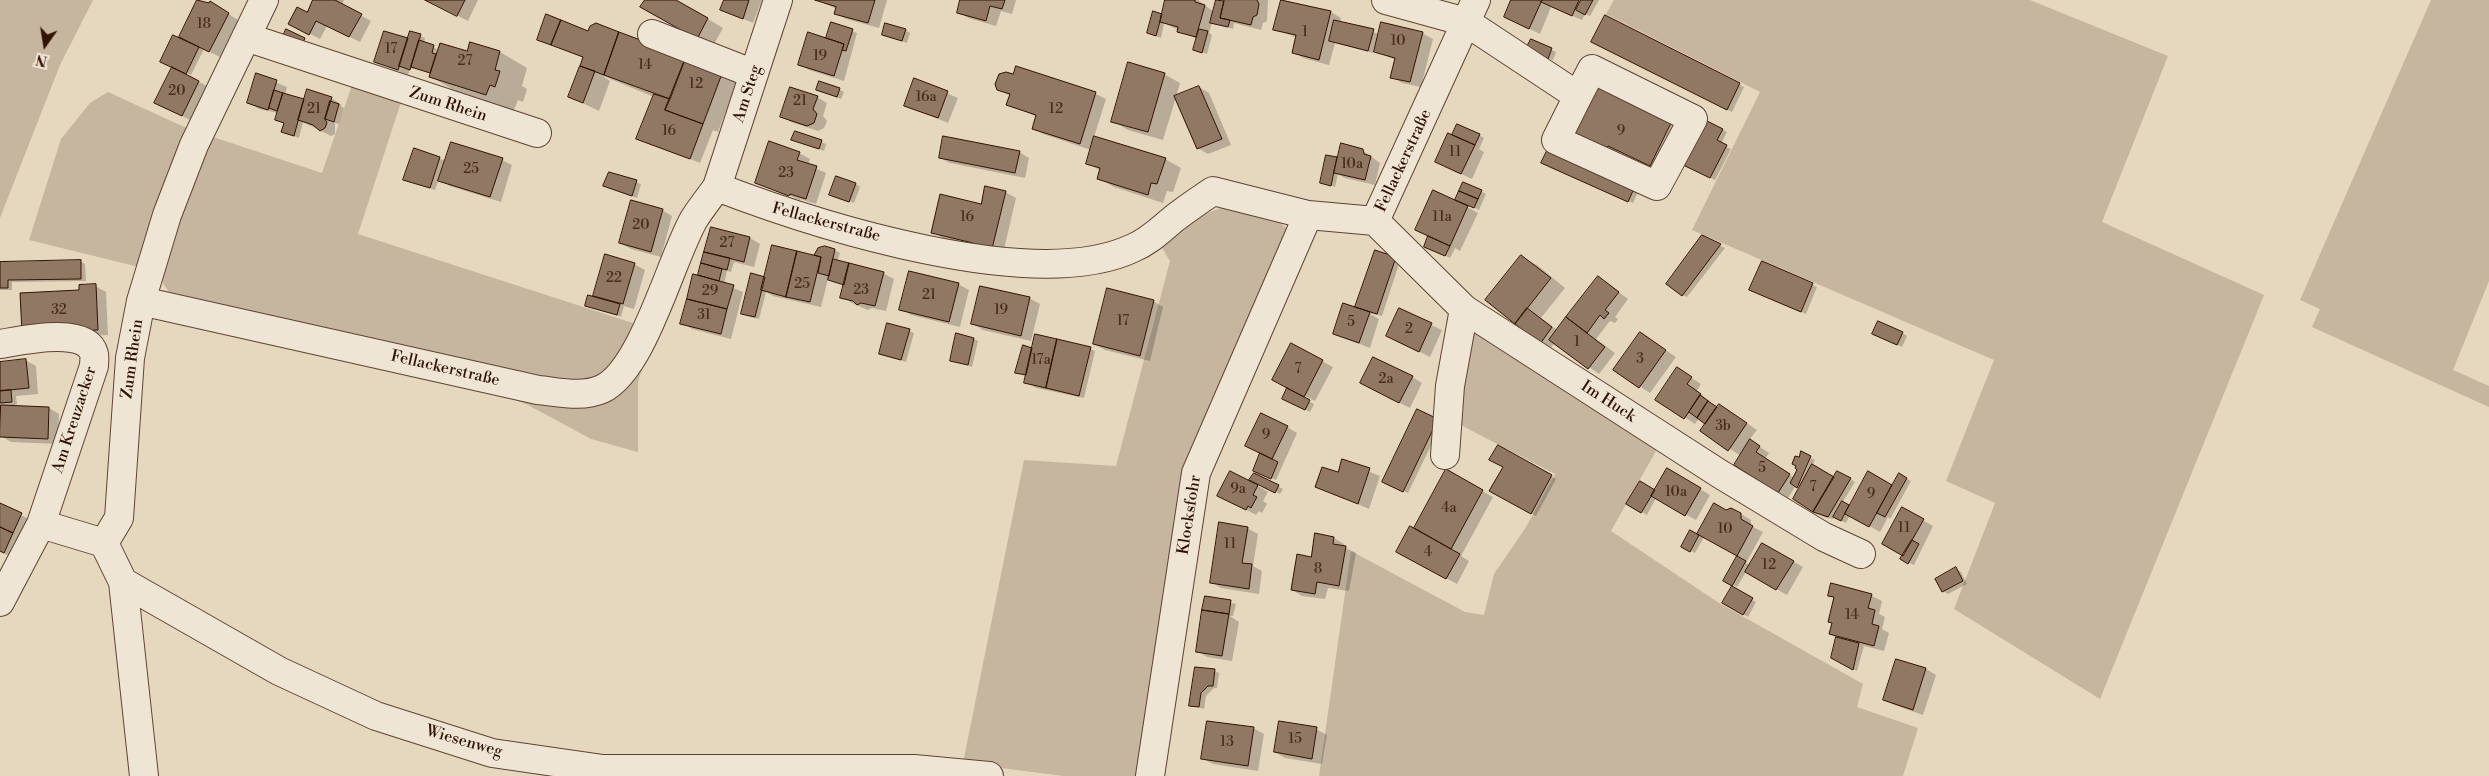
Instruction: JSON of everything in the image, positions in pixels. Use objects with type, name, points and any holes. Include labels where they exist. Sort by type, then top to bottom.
[{"type":"street","name":"Zum Rhein","points":[[104,543],[119,518],[130,358],[141,301],[167,215],[194,145],[264,0]]},
{"type":"street","name":"Am Steg","points":[[716,188],[778,0]]},
{"type":"street","points":[[1386,0],[1471,11],[1578,96]]},
{"type":"street","name":"Fellackerstraße","points":[[141,301],[538,390],[581,395],[602,389],[615,381],[635,352],[694,219],[716,188],[776,210],[866,234],[993,261],[1050,264],[1083,262],[1133,249],[1156,235],[1213,191],[1308,215],[1376,221],[1471,11]]},
{"type":"street","points":[[652,34],[754,74]]},
{"type":"street","name":"Zum Rhein","points":[[246,37],[536,134]]},
{"type":"street","points":[[1592,69],[1693,119],[1657,186],[1556,140],[1578,96],[1592,69]]},
{"type":"street","name":"Klocksfohr","points":[[1150,776],[1196,472],[1308,215]]},
{"type":"street","name":"Im Huck","points":[[1376,221],[1464,309],[1720,474],[1824,537],[1861,554]]},
{"type":"street","points":[[1445,455],[1450,386],[1464,309]]},
{"type":"street","name":"Am Kreuzacker","points":[[0,344],[50,336],[68,337],[90,346],[94,354],[94,366],[41,524]]},
{"type":"street","points":[[0,602],[41,524],[104,543],[123,582],[144,776]]},
{"type":"street","name":"Wiesenweg","points":[[123,582],[278,671],[376,716],[492,753],[603,769],[914,769],[989,776]]},
{"type":"shaded area","points":[[0,0],[93,0],[60,65],[0,218]]},
{"type":"shaded area","points":[[1614,0],[2030,0],[2168,56],[2102,222],[2264,295],[2100,699],[1954,609],[1995,503],[1946,481],[1994,360],[1692,230],[1760,92],[1606,14]]},
{"type":"shaded area","points":[[2431,0],[2489,0],[2489,281],[2453,370],[2489,386],[2489,407],[2312,327],[2320,309],[2300,300]]},
{"type":"shaded area","points":[[353,82],[402,99],[358,234],[642,326],[614,373],[574,388],[171,294],[162,282],[163,267],[191,187],[213,137],[322,173]]},
{"type":"shaded area","points":[[108,92],[193,131],[139,267],[29,240],[61,139],[90,103]]},
{"type":"shaded area","points":[[1225,207],[1275,218],[1287,229],[1224,394],[1140,776],[1063,776],[963,763],[1024,460],[1116,466],[1170,261],[1161,246],[1183,228],[1207,213]]},
{"type":"shaded area","points":[[1470,324],[1661,442],[1611,531],[1719,603],[1863,684],[1857,707],[1918,728],[1903,776],[1319,776],[1351,551],[1465,612],[1484,615],[1494,574],[1526,527],[1555,474],[1453,421]]},
{"type":"shaded area","points":[[649,346],[638,382],[638,452],[591,439],[528,405],[495,392],[572,402]]},
{"type":"building","points":[[197,0],[209,3],[210,1],[229,13],[209,52],[179,37]]},
{"type":"building","points":[[313,0],[335,0],[362,14],[349,37],[316,21],[309,35],[288,24],[297,7],[307,12]]},
{"type":"building","points":[[425,0],[465,0],[457,16]]},
{"type":"building","points":[[645,0],[676,0],[708,18],[697,39],[640,7]]},
{"type":"building","points":[[724,0],[749,0],[743,19],[720,10]]},
{"type":"building","points":[[815,0],[875,0],[868,23],[834,14],[836,7]]},
{"type":"building","points":[[960,0],[1005,0],[1002,9],[990,6],[986,21],[957,13]]},
{"type":"building","points":[[1165,0],[1195,0],[1195,2],[1205,5],[1196,37],[1177,32],[1178,27],[1160,22]]},
{"type":"building","points":[[1216,0],[1224,1],[1220,18],[1230,20],[1228,27],[1210,23]]},
{"type":"building","points":[[1224,0],[1257,0],[1259,4],[1257,15],[1253,17],[1251,25],[1220,18]]},
{"type":"building","points":[[1281,0],[1331,11],[1319,60],[1292,53],[1296,35],[1273,30]]},
{"type":"building","points":[[1511,0],[1542,0],[1529,29],[1504,17]]},
{"type":"building","points":[[1542,0],[1579,0],[1572,16],[1541,2]]},
{"type":"building","points":[[1581,0],[1593,0],[1585,15],[1576,10]]},
{"type":"building","points":[[1153,11],[1162,14],[1156,36],[1147,33]]},
{"type":"building","points":[[546,14],[561,20],[551,45],[537,40]]},
{"type":"building","points":[[1605,15],[1740,83],[1727,110],[1591,42]]},
{"type":"building","points":[[561,20],[588,31],[590,26],[596,23],[619,32],[604,75],[580,66],[583,57],[551,45]]},
{"type":"building","points":[[1334,20],[1374,29],[1368,51],[1329,41]]},
{"type":"building","points":[[831,22],[853,29],[846,51],[842,50],[844,44],[826,38]]},
{"type":"building","points":[[1381,22],[1423,32],[1410,82],[1390,78],[1395,58],[1374,52]]},
{"type":"building","points":[[885,23],[906,29],[902,41],[882,35]]},
{"type":"building","points":[[286,29],[305,38],[301,48],[282,39]]},
{"type":"building","points":[[1199,29],[1208,31],[1202,53],[1193,50]]},
{"type":"building","points":[[384,31],[408,38],[398,70],[374,62]]},
{"type":"building","points":[[410,31],[421,34],[410,70],[399,66]]},
{"type":"building","points":[[619,32],[686,57],[670,99],[604,75]]},
{"type":"building","points":[[808,32],[844,44],[834,76],[798,65]]},
{"type":"building","points":[[173,35],[199,47],[186,74],[160,62]]},
{"type":"building","points":[[1531,39],[1552,48],[1548,59],[1526,49]]},
{"type":"building","points":[[419,40],[434,45],[432,53],[436,54],[430,73],[411,67]]},
{"type":"building","points":[[470,42],[500,51],[495,70],[500,71],[495,87],[490,85],[486,95],[429,77],[440,43],[467,51]]},
{"type":"building","points":[[686,57],[723,71],[703,124],[665,110]]},
{"type":"building","points":[[1128,62],[1165,73],[1148,132],[1111,122]]},
{"type":"building","points":[[580,66],[595,71],[583,103],[568,97]]},
{"type":"building","points":[[1016,66],[1096,92],[1080,144],[1032,129],[1036,115],[1006,105],[1010,94],[997,90],[995,84],[999,74],[1006,72],[1013,74]]},
{"type":"building","points":[[172,67],[199,81],[182,116],[154,103]]},
{"type":"building","points":[[256,73],[277,80],[268,110],[247,103]]},
{"type":"building","points":[[914,78],[948,91],[938,118],[904,106]]},
{"type":"building","points":[[819,81],[840,88],[837,97],[816,90]]},
{"type":"building","points":[[1199,86],[1222,139],[1197,149],[1174,96]]},
{"type":"building","points":[[790,87],[818,96],[813,109],[817,114],[814,123],[807,126],[780,117]]},
{"type":"building","points":[[1598,87],[1671,123],[1650,166],[1608,146],[1603,157],[1571,141]]},
{"type":"building","points":[[307,89],[332,97],[325,119],[327,123],[325,128],[320,131],[313,125],[298,120]]},
{"type":"building","points":[[274,90],[283,93],[277,111],[269,108]]},
{"type":"building","points":[[283,93],[304,99],[294,136],[281,132],[284,123],[275,120]]},
{"type":"building","points":[[654,94],[670,99],[665,110],[703,124],[690,159],[636,139]]},
{"type":"building","points":[[330,101],[339,104],[334,122],[325,119]]},
{"type":"building","points":[[1703,119],[1723,129],[1717,140],[1727,145],[1710,178],[1681,164]]},
{"type":"building","points":[[1457,124],[1480,134],[1475,145],[1452,135]]},
{"type":"building","points":[[795,131],[822,140],[819,149],[791,140]]},
{"type":"building","points":[[1448,133],[1475,145],[1461,174],[1435,162]]},
{"type":"building","points":[[943,136],[1020,151],[1015,173],[939,158]]},
{"type":"building","points":[[1094,136],[1166,158],[1157,184],[1151,183],[1148,195],[1097,179],[1100,168],[1086,164]]},
{"type":"building","points":[[769,141],[800,152],[797,160],[817,166],[806,199],[790,194],[789,196],[755,183]]},
{"type":"building","points":[[451,142],[503,158],[490,197],[438,181]]},
{"type":"building","points":[[1341,143],[1363,149],[1364,154],[1371,156],[1365,180],[1334,173]]},
{"type":"building","points":[[1550,145],[1636,184],[1628,202],[1541,163]]},
{"type":"building","points":[[414,148],[440,157],[430,188],[403,180]]},
{"type":"building","points":[[1326,155],[1337,157],[1331,186],[1320,183]]},
{"type":"building","points":[[609,172],[637,180],[632,196],[603,186]]},
{"type":"building","points":[[836,176],[856,183],[849,202],[829,195]]},
{"type":"building","points":[[1463,182],[1482,190],[1478,199],[1459,191]]},
{"type":"building","points":[[985,186],[1006,191],[991,253],[971,248],[973,243],[931,233],[940,194],[981,204]]},
{"type":"building","points":[[1433,190],[1468,206],[1450,246],[1415,230]]},
{"type":"building","points":[[1459,191],[1478,199],[1474,208],[1455,200]]},
{"type":"building","points":[[631,200],[663,209],[651,252],[619,243]]},
{"type":"building","points":[[711,227],[750,237],[744,262],[704,252]]},
{"type":"building","points":[[1702,235],[1721,244],[1682,296],[1666,284]]},
{"type":"building","points":[[1428,236],[1450,246],[1445,256],[1424,247]]},
{"type":"building","points":[[772,245],[797,251],[786,297],[761,290]]},
{"type":"building","points":[[825,246],[835,249],[829,276],[818,273],[821,257],[814,255],[818,248]]},
{"type":"building","points":[[1375,250],[1396,257],[1377,314],[1355,307]]},
{"type":"building","points":[[797,251],[821,257],[810,302],[786,297]]},
{"type":"building","points":[[704,252],[730,258],[727,270],[701,263]]},
{"type":"building","points":[[605,254],[635,263],[623,304],[593,296]]},
{"type":"building","points":[[1521,255],[1551,278],[1515,324],[1485,300]]},
{"type":"building","points":[[833,259],[849,263],[844,285],[828,280]]},
{"type":"building","points":[[81,260],[81,279],[8,280],[8,288],[0,288],[0,262]]},
{"type":"building","points":[[1762,261],[1813,283],[1801,312],[1749,290]]},
{"type":"building","points":[[701,263],[722,269],[719,281],[698,275]]},
{"type":"building","points":[[849,263],[884,272],[875,306],[861,303],[857,305],[853,301],[840,298]]},
{"type":"building","points":[[909,271],[959,283],[949,322],[899,310]]},
{"type":"building","points":[[751,273],[765,277],[755,317],[741,314]]},
{"type":"building","points":[[693,274],[734,285],[727,309],[687,299]]},
{"type":"building","points":[[1598,276],[1619,292],[1605,310],[1609,313],[1604,319],[1600,315],[1587,333],[1566,317]]},
{"type":"building","points":[[96,284],[98,330],[22,333],[20,293],[79,290],[79,285]]},
{"type":"building","points":[[980,286],[1030,297],[1021,336],[971,324]]},
{"type":"building","points":[[1107,288],[1154,300],[1140,356],[1093,344]]},
{"type":"building","points":[[588,295],[620,304],[617,315],[585,306]]},
{"type":"building","points":[[687,299],[727,309],[721,334],[680,324]]},
{"type":"building","points":[[1343,303],[1370,312],[1359,343],[1333,334]]},
{"type":"building","points":[[1399,308],[1432,323],[1419,352],[1386,336]]},
{"type":"building","points":[[1527,308],[1552,327],[1540,344],[1515,324]]},
{"type":"building","points":[[1566,317],[1605,347],[1588,369],[1549,340]]},
{"type":"building","points":[[1878,321],[1903,332],[1897,345],[1872,334]]},
{"type":"building","points":[[887,323],[910,329],[901,360],[879,354]]},
{"type":"building","points":[[1640,332],[1666,350],[1639,388],[1613,370]]},
{"type":"building","points":[[956,333],[974,338],[968,365],[950,361]]},
{"type":"building","points":[[1035,334],[1057,339],[1046,388],[1024,383]]},
{"type":"building","points":[[1057,339],[1091,347],[1079,396],[1046,388]]},
{"type":"building","points":[[1291,343],[1323,360],[1304,397],[1272,380]]},
{"type":"building","points":[[1023,345],[1032,348],[1026,375],[1015,373]]},
{"type":"building","points":[[1373,357],[1413,376],[1399,403],[1360,383]]},
{"type":"building","points":[[26,359],[29,388],[0,391],[0,362]]},
{"type":"building","points":[[1677,367],[1692,377],[1687,384],[1701,394],[1684,419],[1655,400]]},
{"type":"building","points":[[1287,388],[1310,400],[1305,410],[1282,399]]},
{"type":"building","points":[[11,390],[12,402],[0,403],[0,391]]},
{"type":"building","points":[[1700,395],[1708,401],[1697,418],[1689,412]]},
{"type":"building","points":[[1708,401],[1717,407],[1705,424],[1697,418]]},
{"type":"building","points":[[1719,404],[1747,423],[1728,451],[1700,431]]},
{"type":"building","points":[[1,405],[49,407],[48,439],[0,437]]},
{"type":"building","points":[[1417,409],[1438,419],[1403,492],[1382,482]]},
{"type":"building","points":[[1261,413],[1288,426],[1272,459],[1245,446]]},
{"type":"building","points":[[1750,439],[1760,446],[1756,452],[1790,474],[1778,493],[1734,465]]},
{"type":"building","points":[[1498,445],[1552,475],[1531,514],[1489,491],[1503,467],[1489,460]]},
{"type":"building","points":[[1801,451],[1811,456],[1797,488],[1790,483],[1797,470],[1796,466],[1792,464],[1795,456],[1799,457]]},
{"type":"building","points":[[1260,453],[1278,462],[1271,479],[1253,471]]},
{"type":"building","points":[[1342,459],[1370,468],[1358,504],[1315,487],[1322,467],[1338,472]]},
{"type":"building","points":[[1812,464],[1834,477],[1813,512],[1793,499]]},
{"type":"building","points":[[1667,468],[1701,488],[1685,516],[1651,496]]},
{"type":"building","points":[[1446,469],[1483,490],[1451,549],[1414,528]]},
{"type":"building","points":[[1230,471],[1258,485],[1253,495],[1257,497],[1251,508],[1248,506],[1246,510],[1217,496]]},
{"type":"building","points":[[1837,471],[1851,478],[1828,517],[1813,512]]},
{"type":"building","points":[[1868,471],[1892,485],[1869,527],[1845,514]]},
{"type":"building","points":[[1254,473],[1279,485],[1275,493],[1249,480]]},
{"type":"building","points":[[1899,473],[1907,478],[1885,517],[1877,513]]},
{"type":"building","points":[[1640,481],[1655,490],[1641,513],[1626,504]]},
{"type":"building","points":[[1842,501],[1849,505],[1841,521],[1833,517]]},
{"type":"building","points":[[0,503],[22,513],[13,533],[0,527]]},
{"type":"building","points":[[1714,503],[1726,510],[1731,508],[1741,513],[1741,519],[1753,526],[1737,556],[1697,534]]},
{"type":"building","points":[[1902,507],[1924,519],[1903,556],[1882,544]]},
{"type":"building","points":[[1219,522],[1248,527],[1242,563],[1252,564],[1249,589],[1210,583]]},
{"type":"building","points":[[1410,526],[1460,554],[1446,579],[1396,552]]},
{"type":"building","points":[[0,527],[13,533],[4,553],[0,551]]},
{"type":"building","points":[[1690,530],[1699,535],[1690,552],[1681,547]]},
{"type":"building","points":[[1315,533],[1334,537],[1333,544],[1346,546],[1339,586],[1317,582],[1315,594],[1291,590],[1297,554],[1311,557]]},
{"type":"building","points":[[1912,540],[1919,544],[1908,564],[1900,559]]},
{"type":"building","points":[[1762,543],[1794,561],[1776,590],[1745,572]]},
{"type":"building","points":[[1737,556],[1746,561],[1732,586],[1723,581]]},
{"type":"building","points":[[1956,567],[1963,581],[1942,592],[1935,579]]},
{"type":"building","points":[[1831,583],[1872,594],[1868,608],[1875,610],[1872,624],[1879,626],[1874,646],[1829,634],[1832,623],[1828,622],[1834,597],[1828,596]]},
{"type":"building","points":[[1732,586],[1753,598],[1743,615],[1722,603]]},
{"type":"building","points":[[1205,596],[1231,600],[1229,614],[1202,610]]},
{"type":"building","points":[[1202,610],[1229,614],[1222,656],[1196,652]]},
{"type":"building","points":[[1836,637],[1859,643],[1853,670],[1831,658]]},
{"type":"building","points":[[1896,659],[1926,668],[1913,710],[1883,700]]},
{"type":"building","points":[[1195,667],[1215,669],[1213,686],[1208,686],[1201,693],[1199,707],[1189,706]]},
{"type":"building","points":[[1207,721],[1254,727],[1248,766],[1201,759]]},
{"type":"building","points":[[1279,721],[1317,727],[1312,759],[1274,752]]}]
